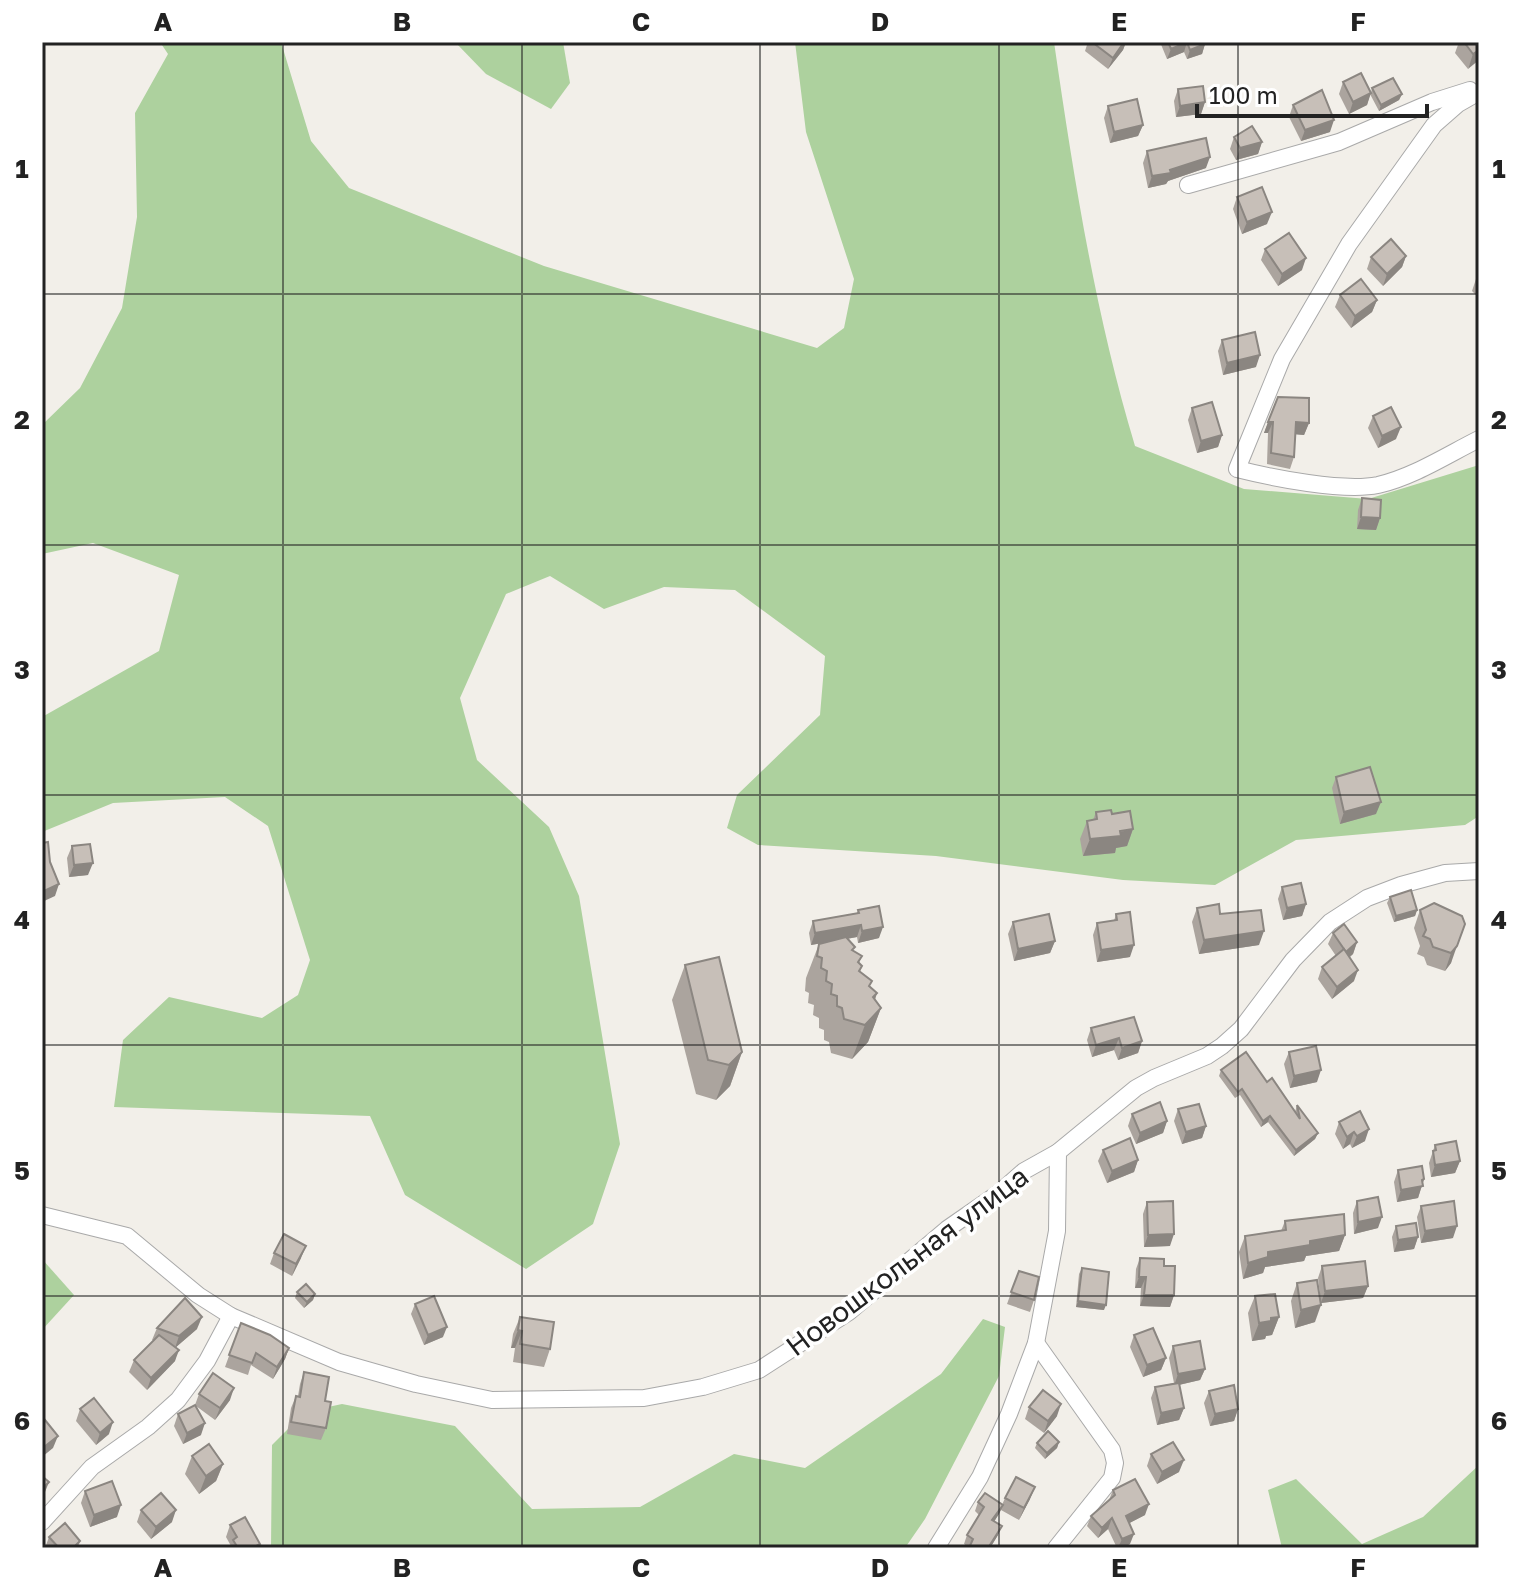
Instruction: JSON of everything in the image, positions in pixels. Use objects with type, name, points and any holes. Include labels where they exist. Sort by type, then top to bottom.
[{"type":"street","points":[[1188,185],[1339,142],[1432,102],[1479,90]]},
{"type":"street","points":[[1479,90],[1434,125],[1349,244],[1282,359],[1237,469],[1330,484],[1377,485],[1413,472],[1479,439]]},
{"type":"street","name":"Новошкольная улица","points":[[42,1215],[127,1236],[198,1295],[231,1316],[339,1362],[416,1384],[492,1400],[644,1398],[703,1387],[759,1370],[849,1312],[947,1229],[999,1193],[1024,1171],[1058,1152],[1136,1088],[1207,1056],[1222,1046],[1241,1029],[1293,960],[1330,922],[1367,898],[1401,885],[1445,873],[1479,871]]},
{"type":"street","points":[[936,1548],[980,1477],[1009,1414],[1036,1343],[1057,1231],[1058,1152]]},
{"type":"street","points":[[42,1522],[92,1467],[148,1427],[178,1400],[207,1361],[231,1316]]},
{"type":"street","points":[[1036,1343],[1091,1417],[1112,1450],[1115,1463],[1112,1478],[1056,1548]]},
{"type":"green space","points":[[160,42],[281,42],[311,141],[349,188],[544,266],[817,348],[844,328],[854,279],[806,132],[795,42],[1054,42],[1097,296],[1135,446],[1244,489],[1368,499],[1479,465],[1479,816],[1465,825],[1296,840],[1215,885],[1123,880],[936,856],[758,845],[727,828],[737,795],[820,715],[825,656],[735,590],[664,587],[604,609],[550,576],[506,594],[460,698],[477,760],[549,827],[579,896],[620,1144],[593,1224],[526,1269],[405,1195],[370,1116],[114,1107],[123,1040],[169,997],[262,1018],[298,995],[310,960],[268,826],[225,797],[113,803],[42,832],[42,717],[159,651],[179,575],[93,543],[42,554],[42,425],[80,388],[122,308],[137,217],[135,113],[168,54]]},
{"type":"green space","points":[[455,42],[563,42],[570,83],[551,109],[486,74]]},
{"type":"green space","points":[[42,1259],[74,1295],[42,1330]]},
{"type":"green space","points":[[983,1319],[1005,1327],[999,1376],[925,1519],[905,1548],[271,1548],[272,1445],[305,1412],[342,1404],[455,1426],[532,1509],[640,1507],[734,1454],[805,1468],[941,1374]]},
{"type":"green space","points":[[1479,1465],[1479,1548],[1282,1548],[1268,1490],[1296,1479],[1362,1544],[1423,1517]]},
{"type":"building","points":[[1092,42],[1124,42],[1113,58]]},
{"type":"building","points":[[1168,42],[1187,42],[1171,49]]},
{"type":"building","points":[[1187,42],[1204,42],[1205,44],[1190,50]]},
{"type":"building","points":[[1464,42],[1479,42],[1479,50],[1473,54]]},
{"type":"building","points":[[1361,73],[1371,93],[1353,102],[1343,82]]},
{"type":"building","points":[[1393,78],[1402,94],[1381,105],[1372,88]]},
{"type":"building","points":[[1203,86],[1205,102],[1180,106],[1178,89]]},
{"type":"building","points":[[1322,90],[1334,120],[1305,130],[1293,105]]},
{"type":"building","points":[[1137,99],[1143,125],[1114,132],[1108,106]]},
{"type":"building","points":[[1252,126],[1262,142],[1240,148],[1234,137]]},
{"type":"building","points":[[1206,138],[1210,157],[1170,170],[1171,173],[1152,176],[1147,151]]},
{"type":"building","points":[[1262,187],[1272,212],[1247,222],[1237,197]]},
{"type":"building","points":[[1289,233],[1306,258],[1282,274],[1265,249]]},
{"type":"building","points":[[1391,239],[1406,256],[1387,274],[1371,257]]},
{"type":"building","points":[[1361,279],[1377,300],[1355,316],[1340,295]]},
{"type":"building","points":[[1255,332],[1260,355],[1227,363],[1222,340]]},
{"type":"building","points":[[1278,397],[1309,398],[1309,423],[1296,422],[1294,457],[1271,453],[1273,422],[1268,422]]},
{"type":"building","points":[[1212,402],[1222,435],[1201,441],[1192,408]]},
{"type":"building","points":[[1391,407],[1401,427],[1382,436],[1373,416]]},
{"type":"building","points":[[1362,498],[1381,500],[1380,518],[1361,517]]},
{"type":"building","points":[[1370,767],[1381,802],[1344,812],[1336,777]]},
{"type":"building","points":[[1111,810],[1112,814],[1130,811],[1133,829],[1120,831],[1121,836],[1090,839],[1087,821],[1097,819],[1096,812]]},
{"type":"building","points":[[48,842],[50,862],[59,884],[42,892],[42,843]]},
{"type":"building","points":[[90,844],[93,863],[74,865],[72,846]]},
{"type":"building","points":[[1301,883],[1306,904],[1287,908],[1282,887]]},
{"type":"building","points":[[1411,890],[1417,910],[1396,916],[1390,897]]},
{"type":"building","points":[[1434,903],[1462,916],[1465,924],[1451,953],[1433,947],[1430,939],[1423,936],[1426,930],[1420,910]]},
{"type":"building","points":[[1219,904],[1220,914],[1261,910],[1264,931],[1204,940],[1197,908]]},
{"type":"building","points":[[879,906],[883,927],[862,931],[861,925],[815,933],[813,921]]},
{"type":"building","points":[[1130,912],[1134,945],[1101,950],[1097,923],[1117,920],[1116,914]]},
{"type":"building","points":[[1049,914],[1055,941],[1018,949],[1013,922]]},
{"type":"building","points":[[1344,924],[1357,942],[1346,952],[1333,933]]},
{"type":"building","points":[[846,937],[855,947],[852,950],[862,956],[858,962],[862,966],[859,971],[872,981],[869,986],[877,993],[873,997],[881,1008],[865,1025],[844,1019],[842,1008],[837,1006],[837,996],[831,994],[832,984],[826,981],[827,971],[821,968],[822,958],[817,956],[819,944]]},
{"type":"building","points":[[1344,949],[1358,970],[1337,987],[1322,967]]},
{"type":"building","points":[[719,957],[742,1052],[729,1065],[708,1060],[685,965]]},
{"type":"building","points":[[1134,1017],[1142,1041],[1122,1048],[1119,1038],[1096,1045],[1091,1028]]},
{"type":"building","points":[[1316,1046],[1321,1070],[1294,1076],[1289,1052]]},
{"type":"building","points":[[1246,1052],[1267,1082],[1272,1078],[1300,1119],[1297,1105],[1318,1133],[1296,1150],[1270,1116],[1263,1121],[1242,1089],[1238,1092],[1221,1070]]},
{"type":"building","points":[[1160,1102],[1167,1121],[1140,1133],[1132,1114]]},
{"type":"building","points":[[1199,1104],[1206,1126],[1186,1132],[1178,1109]]},
{"type":"building","points":[[1360,1111],[1369,1129],[1357,1136],[1354,1132],[1347,1137],[1339,1122]]},
{"type":"building","points":[[1130,1138],[1138,1160],[1112,1171],[1103,1150]]},
{"type":"building","points":[[1456,1141],[1460,1161],[1435,1165],[1435,1145]]},
{"type":"building","points":[[1422,1166],[1423,1186],[1401,1190],[1398,1170]]},
{"type":"building","points":[[1378,1197],[1382,1217],[1358,1222],[1357,1201]]},
{"type":"building","points":[[1173,1201],[1174,1234],[1148,1235],[1147,1202]]},
{"type":"building","points":[[1454,1201],[1457,1226],[1425,1231],[1421,1206]]},
{"type":"building","points":[[1344,1214],[1345,1235],[1268,1252],[1268,1257],[1248,1263],[1245,1236],[1286,1230],[1285,1221]]},
{"type":"building","points":[[1416,1223],[1418,1237],[1398,1240],[1396,1226]]},
{"type":"building","points":[[284,1234],[306,1246],[296,1264],[274,1253]]},
{"type":"building","points":[[1140,1258],[1164,1259],[1164,1266],[1175,1266],[1174,1295],[1144,1295],[1146,1277],[1139,1277]]},
{"type":"building","points":[[1365,1261],[1368,1286],[1325,1291],[1322,1266]]},
{"type":"building","points":[[1082,1268],[1109,1272],[1106,1305],[1078,1301]]},
{"type":"building","points":[[1019,1271],[1039,1277],[1034,1300],[1011,1292]]},
{"type":"building","points":[[1317,1280],[1321,1305],[1301,1310],[1297,1283]]},
{"type":"building","points":[[306,1284],[315,1294],[307,1302],[297,1292]]},
{"type":"building","points":[[1275,1294],[1279,1317],[1259,1323],[1255,1296]]},
{"type":"building","points":[[434,1296],[447,1327],[428,1335],[415,1304]]},
{"type":"building","points":[[185,1298],[202,1317],[179,1336],[157,1328]]},
{"type":"building","points":[[520,1317],[554,1322],[550,1349],[520,1344]]},
{"type":"building","points":[[241,1323],[270,1335],[289,1348],[277,1367],[256,1353],[252,1363],[229,1355]]},
{"type":"building","points":[[1153,1328],[1166,1358],[1147,1365],[1134,1335]]},
{"type":"building","points":[[159,1335],[179,1350],[151,1378],[134,1360]]},
{"type":"building","points":[[1200,1341],[1205,1369],[1178,1374],[1173,1346]]},
{"type":"building","points":[[304,1372],[329,1377],[325,1401],[331,1402],[326,1428],[291,1422],[296,1396],[300,1397]]},
{"type":"building","points":[[213,1373],[234,1388],[220,1408],[199,1394]]},
{"type":"building","points":[[1179,1383],[1184,1408],[1161,1413],[1155,1387]]},
{"type":"building","points":[[1234,1385],[1238,1409],[1215,1414],[1209,1391]]},
{"type":"building","points":[[1043,1390],[1061,1404],[1048,1421],[1029,1407]]},
{"type":"building","points":[[94,1398],[113,1422],[100,1433],[80,1409]]},
{"type":"building","points":[[195,1405],[205,1423],[187,1433],[178,1414]]},
{"type":"building","points":[[45,1420],[58,1436],[44,1447],[42,1423]]},
{"type":"building","points":[[1048,1431],[1059,1442],[1047,1453],[1037,1443]]},
{"type":"building","points":[[1173,1442],[1184,1460],[1162,1472],[1151,1454]]},
{"type":"building","points":[[209,1444],[223,1464],[206,1476],[192,1456]]},
{"type":"building","points":[[42,1476],[49,1482],[42,1489]]},
{"type":"building","points":[[1016,1477],[1035,1487],[1024,1508],[1005,1498]]},
{"type":"building","points":[[1135,1479],[1149,1504],[1126,1516],[1134,1534],[1122,1539],[1112,1518],[1102,1528],[1091,1516],[1115,1495],[1113,1490]]},
{"type":"building","points":[[112,1481],[121,1505],[94,1515],[85,1491]]},
{"type":"building","points":[[161,1493],[176,1510],[156,1527],[141,1510]]},
{"type":"building","points":[[985,1493],[1003,1505],[992,1520],[1002,1526],[988,1548],[969,1548],[973,1539],[967,1535],[984,1507],[978,1502]]},
{"type":"building","points":[[245,1517],[260,1544],[252,1548],[238,1548],[233,1540],[237,1537],[230,1525]]},
{"type":"building","points":[[65,1523],[80,1541],[73,1548],[59,1548],[49,1537]]}]
